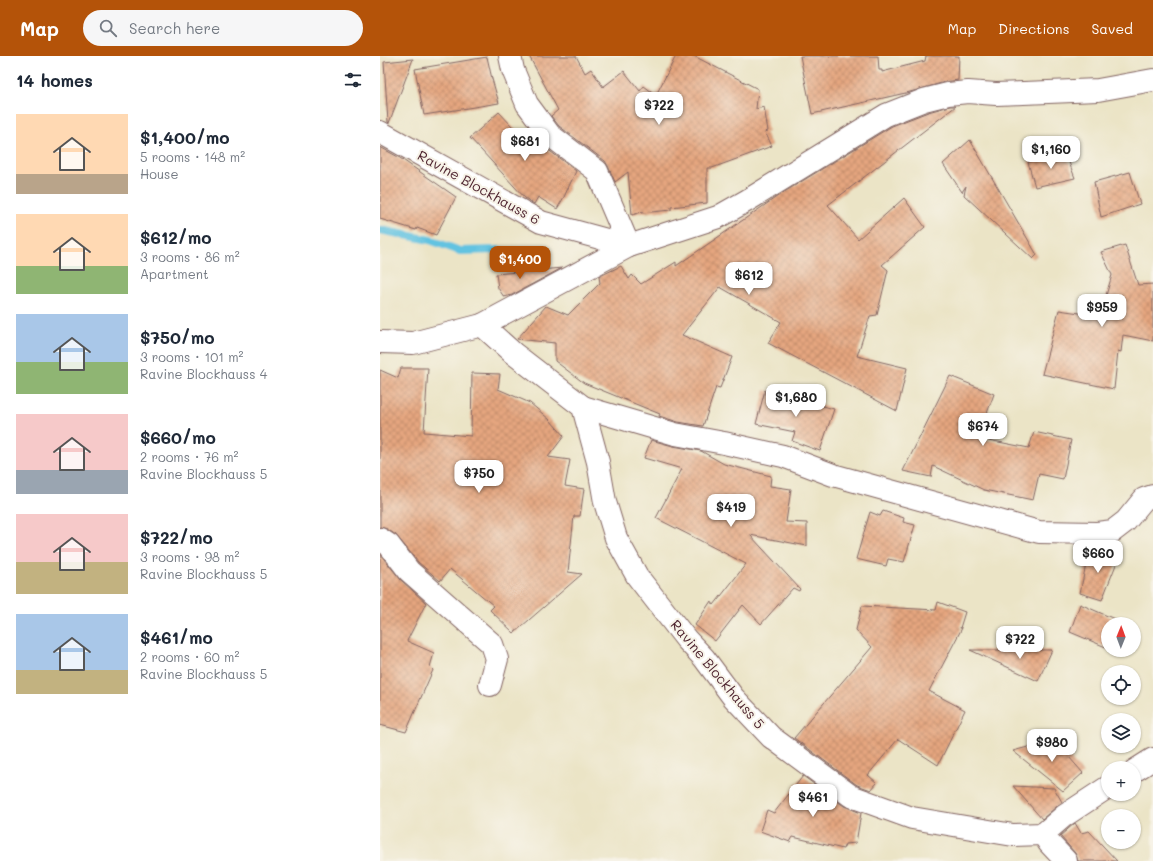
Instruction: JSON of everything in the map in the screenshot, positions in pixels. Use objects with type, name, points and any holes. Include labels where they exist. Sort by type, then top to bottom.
[{"type":"street","points":[[510,56],[513,70],[527,104],[550,135],[597,171],[628,246]]},
{"type":"street","points":[[380,342],[413,342],[482,326],[628,246],[718,217],[886,115],[924,100],[948,94],[968,92],[996,94],[1098,90],[1153,80]]},
{"type":"street","name":"Ravine Blockhauss 6","points":[[380,132],[541,222],[628,246]]},
{"type":"street","points":[[482,326],[513,353],[583,407],[675,434],[783,456],[833,475],[1039,532],[1097,533],[1113,530],[1126,521],[1144,499],[1153,496]]},
{"type":"street","name":"Ravine Blockhauss 5","points":[[583,407],[598,462],[605,502],[616,538],[637,576],[686,639],[704,658],[733,697],[771,737],[851,796],[912,818],[1013,835],[1043,834]]},
{"type":"street","points":[[380,539],[388,545],[409,571],[492,644],[498,659],[490,685]]},
{"type":"street","points":[[1141,766],[1153,758]]},
{"type":"street","points":[[1066,861],[1049,843],[1043,834],[1064,816],[1101,792]]},
{"type":"building","points":[[529,56],[576,56],[585,73],[591,69],[603,87],[624,71],[640,91],[644,86],[656,95],[676,56],[694,56],[758,89],[756,109],[764,107],[768,131],[765,132],[772,146],[712,168],[707,168],[707,203],[671,207],[671,210],[642,212],[632,215],[628,172],[615,182],[605,161],[559,126],[551,116],[558,110]]},
{"type":"building","points":[[800,56],[878,56],[879,70],[882,70],[882,72],[925,61],[926,56],[959,56],[958,80],[812,114]]},
{"type":"building","points":[[487,57],[499,103],[424,115],[415,69]]},
{"type":"building","points":[[413,59],[389,123],[384,62]]},
{"type":"building","points":[[950,106],[956,106],[828,205],[858,239],[904,198],[925,227],[882,265],[888,270],[877,315],[870,316],[857,356],[907,368],[897,411],[768,343],[781,322],[720,287],[682,335],[732,357],[720,388],[716,387],[703,426],[678,422],[659,416],[660,414],[584,383],[555,361],[555,343],[517,339],[546,306],[568,315],[600,283],[600,276],[621,266],[629,279],[632,275],[641,284],[676,262],[676,266],[781,194],[892,126],[928,112]]},
{"type":"building","points":[[499,112],[523,138],[532,131],[542,145],[576,171],[557,209],[538,197],[534,204],[525,198],[470,138]]},
{"type":"building","points":[[970,140],[1037,255],[1033,259],[964,195],[966,186],[962,192],[943,164]]},
{"type":"building","points":[[380,147],[400,158],[456,197],[436,235],[417,228],[416,230],[380,219]]},
{"type":"building","points":[[1065,152],[1075,178],[1035,187],[1028,162]]},
{"type":"building","points":[[1130,172],[1140,204],[1101,217],[1094,182]]},
{"type":"building","points":[[1125,245],[1138,285],[1153,284],[1153,341],[1123,335],[1121,352],[1118,351],[1114,389],[1042,374],[1059,310],[1100,316],[1112,275],[1101,252]]},
{"type":"building","points":[[562,268],[512,295],[504,297],[498,288],[496,274]]},
{"type":"building","points":[[401,368],[428,368],[424,432],[471,436],[472,373],[500,374],[498,389],[530,403],[550,420],[564,436],[548,457],[570,460],[565,486],[584,489],[580,516],[574,516],[568,572],[582,574],[514,633],[490,610],[494,606],[450,569],[440,581],[418,562],[396,535],[387,529],[380,527],[380,370],[398,378]]},
{"type":"building","points":[[950,376],[994,394],[978,438],[1029,448],[1034,432],[1071,440],[1063,479],[1039,474],[1033,500],[984,490],[933,466],[931,477],[903,471]]},
{"type":"building","points":[[765,390],[834,409],[820,451],[792,441],[795,432],[756,424]]},
{"type":"building","points":[[651,440],[701,451],[724,464],[771,476],[770,486],[791,489],[786,522],[807,523],[807,546],[750,535],[800,589],[799,591],[793,588],[761,624],[743,605],[715,641],[695,625],[711,601],[714,605],[746,564],[656,518],[682,469],[644,458]]},
{"type":"building","points":[[883,511],[904,518],[903,522],[915,525],[904,562],[888,559],[886,566],[856,559],[870,512],[880,516]]},
{"type":"building","points":[[1089,550],[1119,557],[1102,600],[1080,593]]},
{"type":"building","points":[[380,554],[401,580],[426,603],[407,641],[434,653],[430,667],[433,670],[406,732],[380,725]]},
{"type":"building","points":[[938,602],[965,612],[960,628],[962,628],[929,691],[965,710],[938,765],[898,739],[868,775],[877,783],[871,790],[857,785],[794,738],[872,647],[856,630],[862,606],[936,610]]},
{"type":"building","points":[[1080,604],[1110,617],[1101,617],[1101,645],[1070,632]]},
{"type":"building","points":[[970,650],[1052,650],[1038,681]]},
{"type":"building","points":[[1054,740],[1083,773],[1063,791],[1013,751]]},
{"type":"building","points":[[803,776],[844,806],[861,813],[856,843],[845,844],[843,849],[793,837],[790,842],[760,831],[767,810],[774,813]]},
{"type":"building","points":[[1013,786],[1054,788],[1062,802],[1042,819]]},
{"type":"building","points":[[1075,823],[1081,833],[1089,831],[1101,844],[1101,849],[1106,849],[1117,861],[1078,861],[1075,853],[1060,836]]},
{"type":"waterway","points":[[380,230],[430,240],[460,251],[498,250],[512,254],[517,258]]}]
